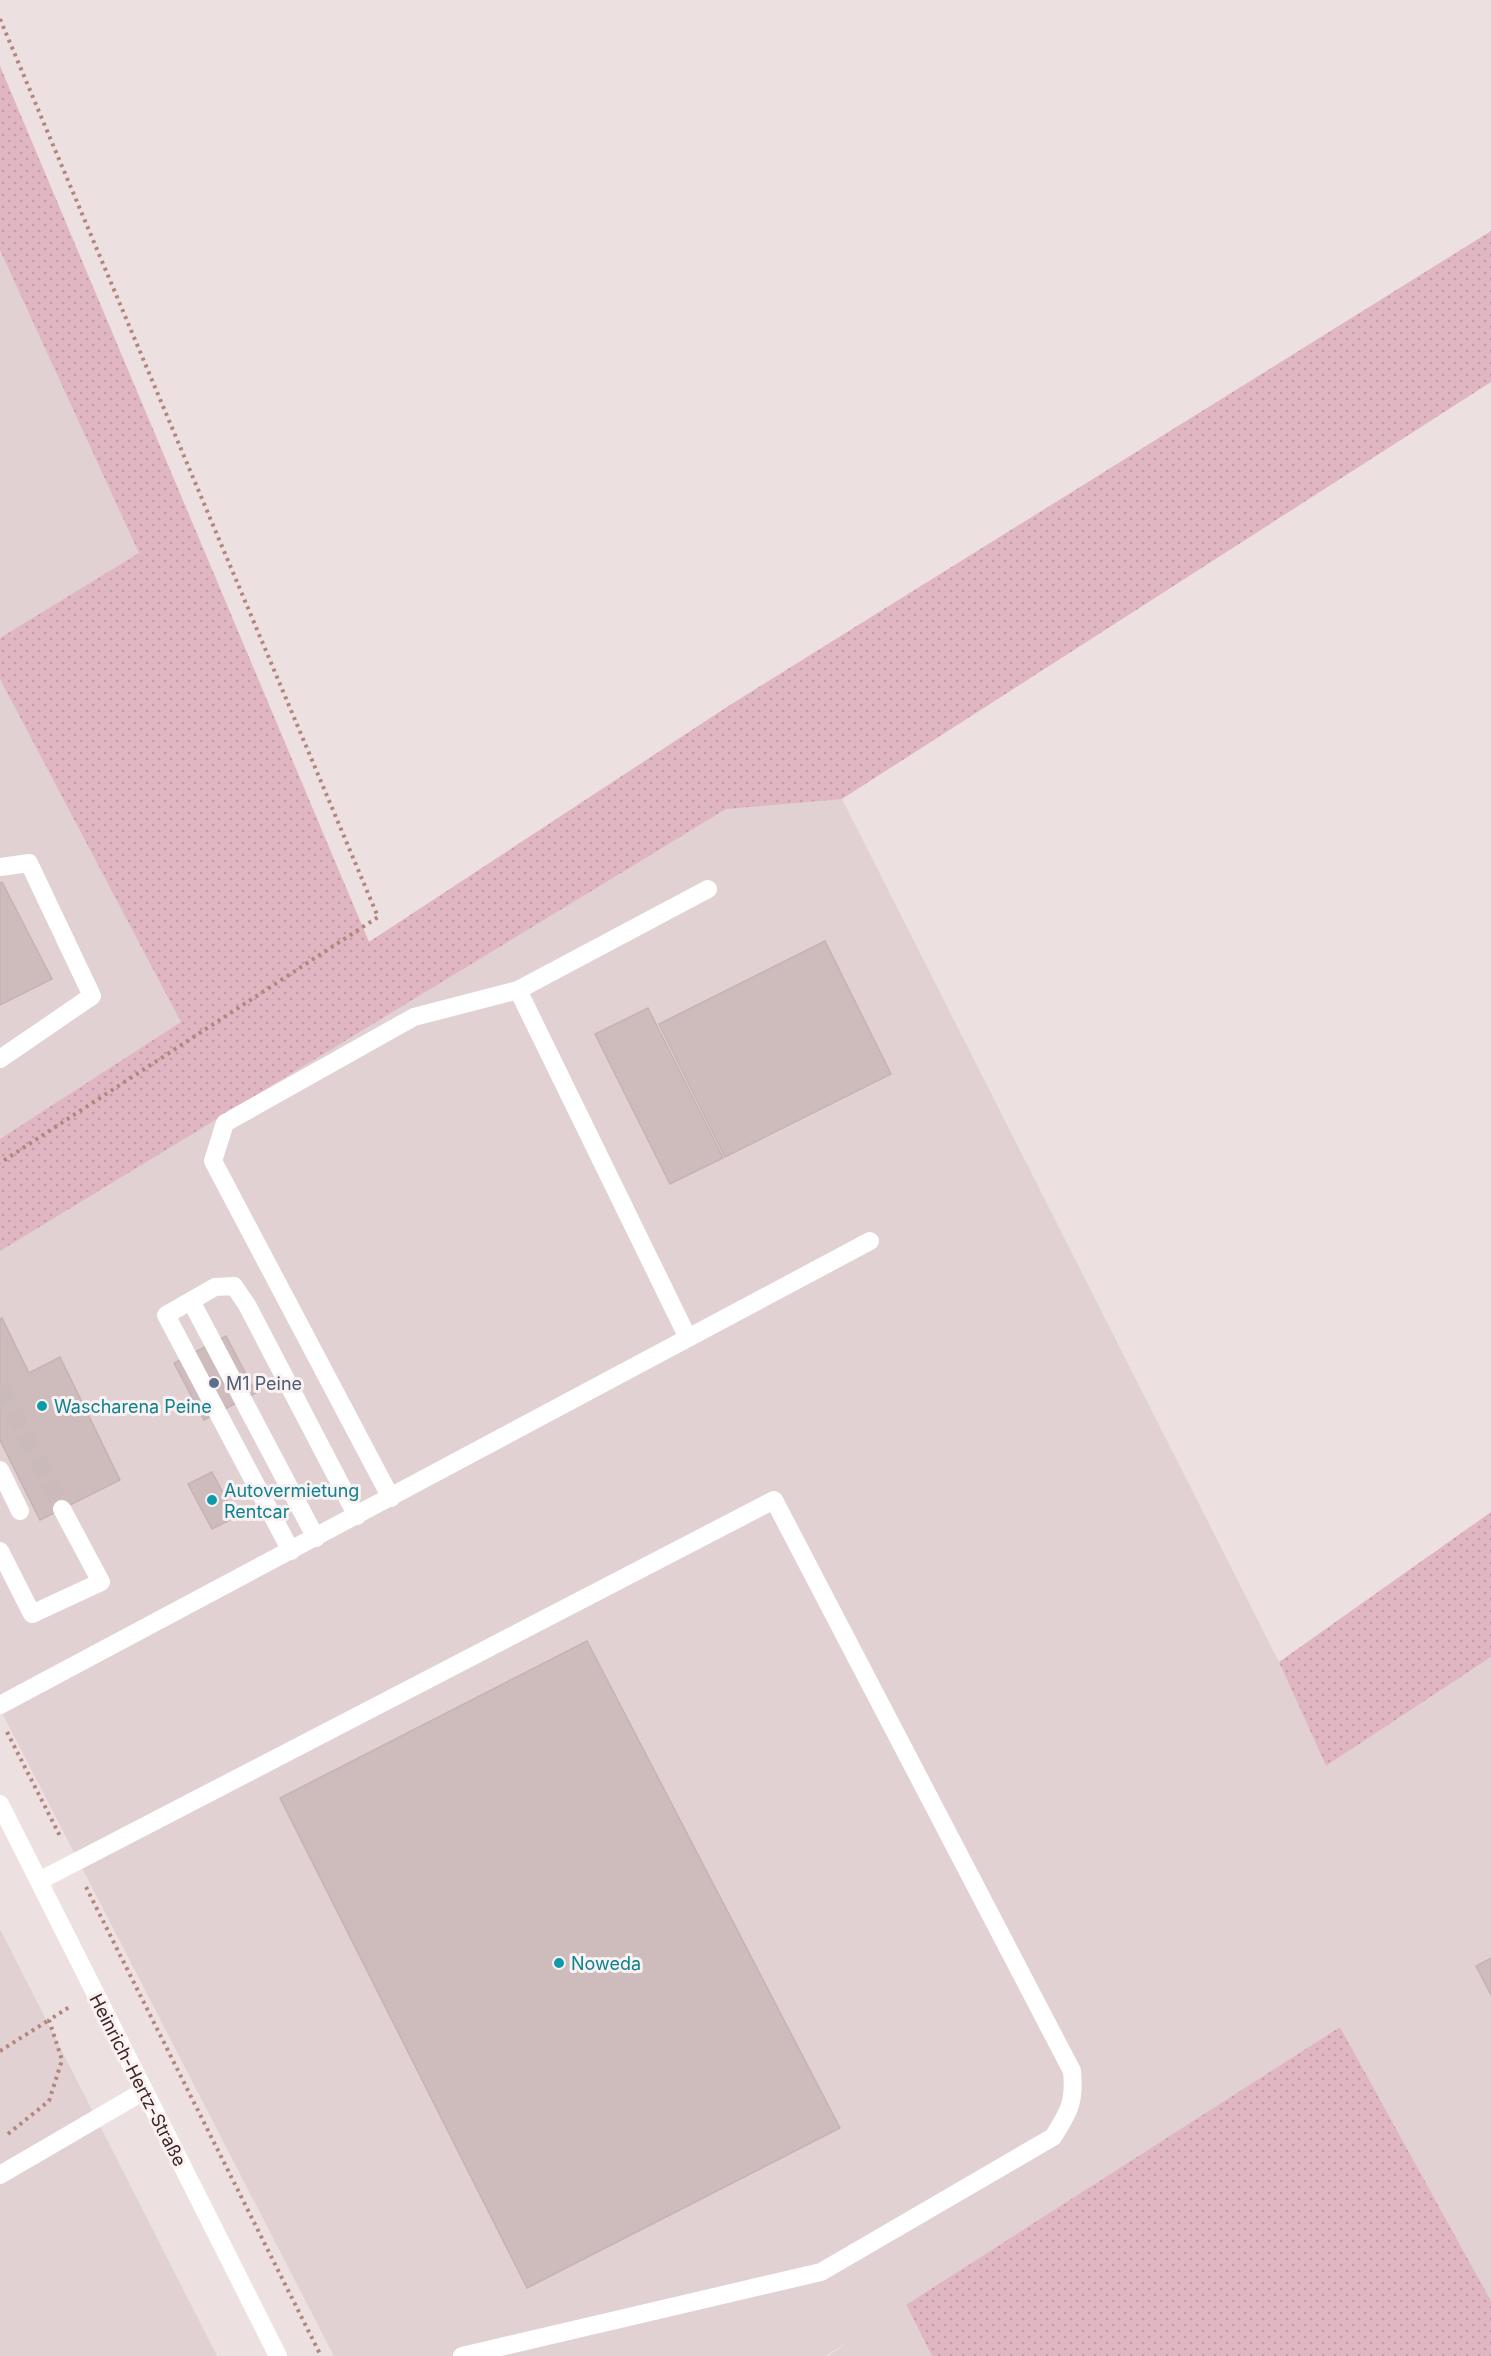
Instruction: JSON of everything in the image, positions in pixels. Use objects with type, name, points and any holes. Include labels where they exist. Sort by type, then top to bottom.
[{"type":"street","points":[[0,867],[29,863],[92,996],[0,1059]]},
{"type":"street","points":[[391,1498],[213,1161],[225,1122],[414,1017],[518,990],[708,889]]},
{"type":"street","points":[[518,990],[688,1338]]},
{"type":"street","points":[[0,1706],[870,1240]]},
{"type":"street","points":[[291,1551],[166,1315],[215,1287],[234,1286],[247,1305],[357,1516]]},
{"type":"street","points":[[191,1301],[316,1538]]},
{"type":"street","points":[[0,1470],[20,1510]]},
{"type":"street","points":[[39,1881],[774,1500],[1072,2072],[1074,2093],[1070,2111],[1053,2138],[821,2272],[462,2356]]},
{"type":"street","points":[[0,1551],[32,1614],[100,1582],[62,1509]]},
{"type":"street","name":"Heinrich-Hertz-Straße","points":[[0,1804],[278,2356]]},
{"type":"street","points":[[0,2175],[144,2091]]},
{"type":"path","points":[[0,19],[378,917],[0,1163]]},
{"type":"path","points":[[5,1728],[321,2356]]},
{"type":"path","points":[[0,2050],[94,1993]]},
{"type":"path","points":[[5,2136],[49,2101],[62,2060],[49,2020]]},
{"type":"shaded area","points":[[0,66],[369,942],[730,705],[1491,231],[1491,382],[842,799],[726,809],[0,1251],[0,1139],[181,1022],[0,679],[0,638],[139,553],[0,250]]},
{"type":"shaded area","points":[[0,73],[369,942],[730,705],[842,799],[1279,1662],[1326,1766],[1491,1657],[1491,2301],[1340,2027],[906,2306],[932,2356],[828,2356],[851,2340],[825,2356],[334,2356],[0,1709]]},
{"type":"shaded area","points":[[1491,1512],[1491,1657],[1326,1766],[1279,1662]]},
{"type":"shaded area","points":[[0,1929],[217,2356],[0,2356]]},
{"type":"shaded area","points":[[1340,2027],[1491,2301],[1491,2356],[932,2356],[906,2305]]},
{"type":"building","points":[[2,882],[52,979],[0,1005],[0,883]]},
{"type":"building","points":[[825,941],[891,1074],[725,1157],[659,1024]]},
{"type":"building","points":[[648,1008],[723,1158],[670,1184],[595,1034]]},
{"type":"building","name":"Wascharena Peine","points":[[2,1318],[29,1373],[60,1357],[120,1480],[40,1520],[0,1440],[0,1319]]},
{"type":"building","points":[[226,1336],[256,1393],[204,1420],[174,1363]]},
{"type":"building","name":"Autovermietung Rentcar","points":[[212,1472],[236,1517],[212,1529],[188,1484]]},
{"type":"building","name":"Noweda","points":[[587,1641],[840,2128],[527,2288],[280,1798]]},
{"type":"building","points":[[1491,1958],[1491,1995],[1476,1966]]},
{"type":"tunnel","points":[[0,1386],[62,1509]]},
{"type":"place","name":"M1 Peine","points":[[214,1383]]},
{"type":"place","name":"Wascharena Peine","points":[[42,1406]]},
{"type":"place","name":"Autovermietung Rentcar","points":[[212,1500]]},
{"type":"place","name":"Noweda","points":[[559,1963]]}]
